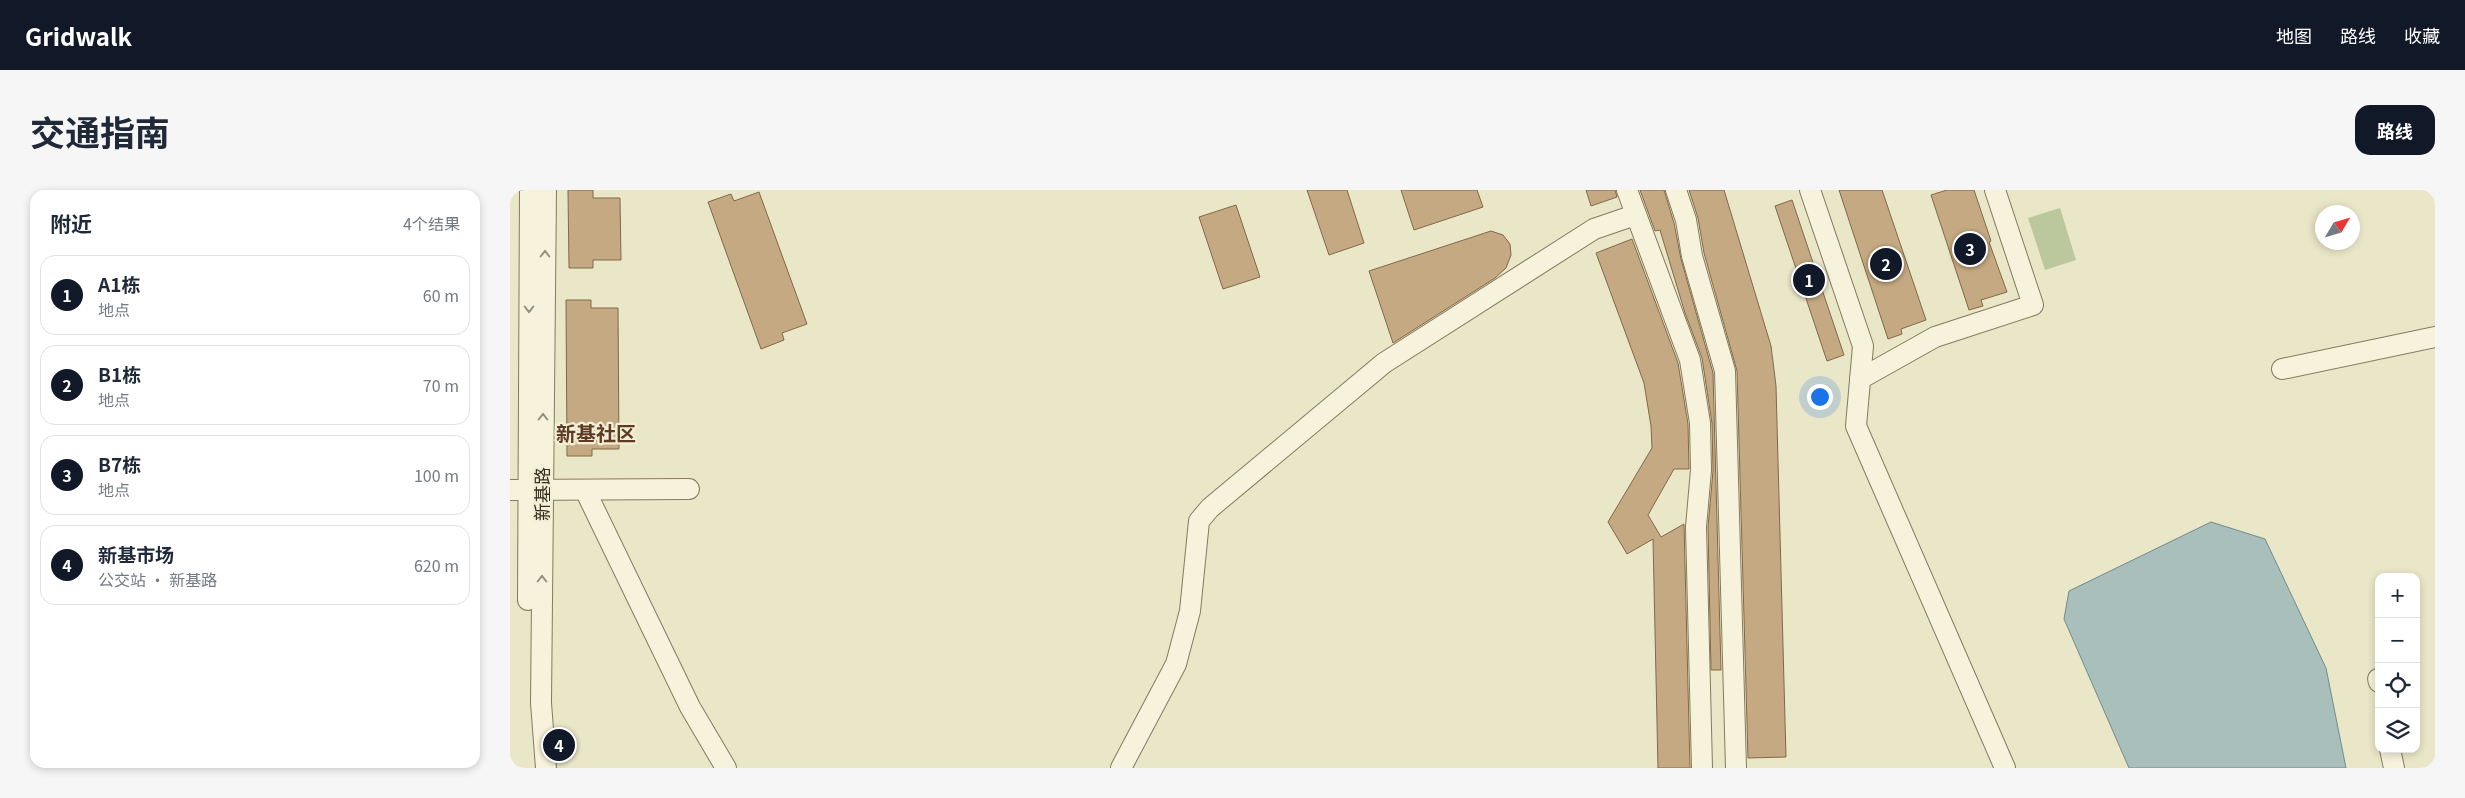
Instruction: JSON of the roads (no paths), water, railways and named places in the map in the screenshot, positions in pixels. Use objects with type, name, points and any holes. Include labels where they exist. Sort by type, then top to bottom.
[{"type":"street","name":"新基路","points":[[530,190],[527,490],[529,704],[534,768]]},
{"type":"street","name":"新基路","points":[[546,190],[527,490],[546,768]]},
{"type":"street","points":[[1626,190],[1690,360],[1700,423],[1701,470],[1696,527],[1702,768]]},
{"type":"street","points":[[1676,190],[1686,220],[1692,256],[1725,371],[1736,768]]},
{"type":"street","points":[[1810,190],[1863,346],[1856,426],[2005,768]]},
{"type":"street","points":[[1860,378],[1935,337],[2033,305],[1995,190]]},
{"type":"street","points":[[1121,768],[1176,664],[1190,611],[1199,521],[1210,508],[1384,363],[1594,230],[1635,214]]},
{"type":"street","points":[[2282,369],[2435,337]]},
{"type":"street","points":[[527,490],[689,489]]},
{"type":"street","points":[[585,490],[690,707],[726,768]]},
{"type":"street","points":[[2391,753],[2394,768]]},
{"type":"water","points":[[2211,522],[2265,539],[2326,668],[2346,768],[2129,768],[2064,619],[2069,591]]},
{"type":"place","name":"B7栋","points":[[1970,249]]},
{"type":"place","name":"B1栋","points":[[1886,264]]},
{"type":"place","name":"A1栋","points":[[1809,280]]},
{"type":"place","name":"新基市场","points":[[559,745]]},
{"type":"district","name":"新基社区","points":[[596,434]]}]
